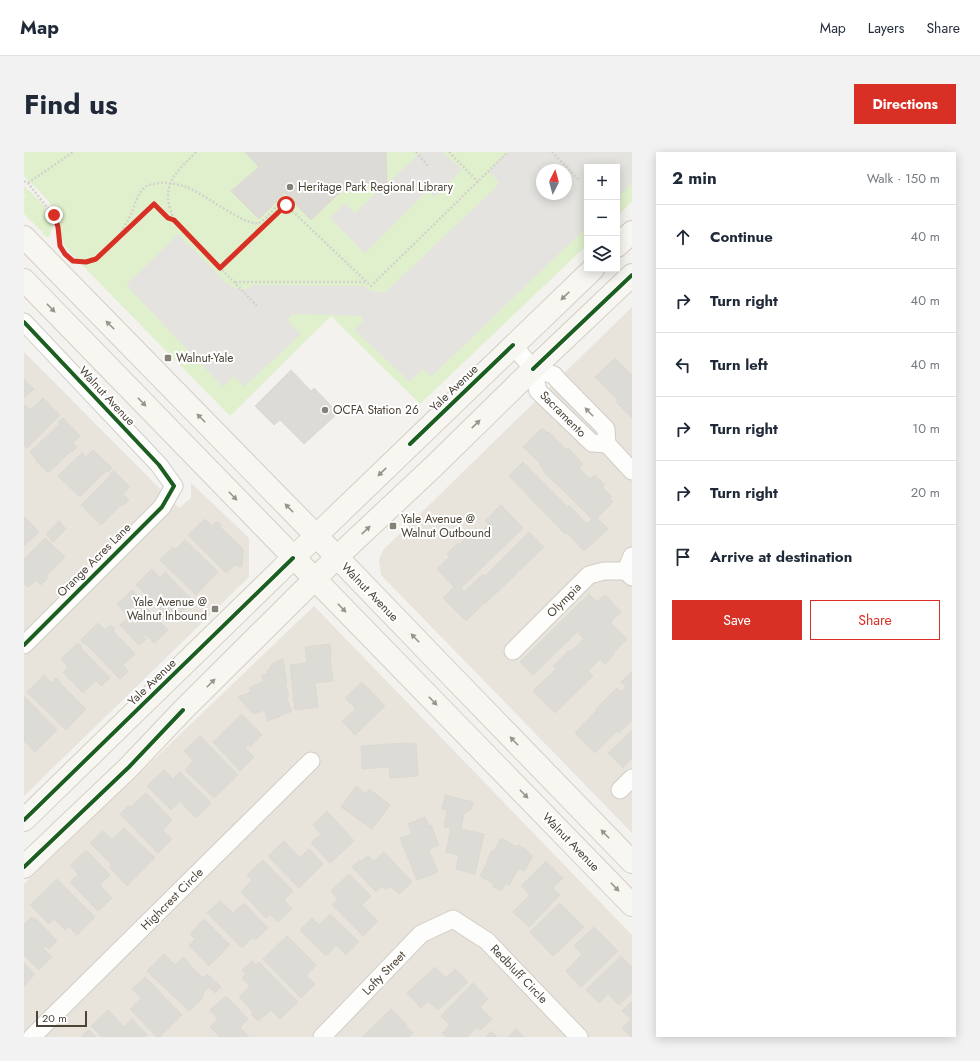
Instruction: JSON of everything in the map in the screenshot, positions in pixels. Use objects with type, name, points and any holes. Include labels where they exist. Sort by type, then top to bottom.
[{"type":"main road","points":[[620,243],[632,232]]},
{"type":"main road","name":"Walnut Avenue","points":[[24,237],[337,557],[632,862]]},
{"type":"main road","name":"Yale Avenue","points":[[24,820],[590,272]]},
{"type":"main road","points":[[24,867],[129,767],[183,710],[337,557],[433,467],[632,275]]},
{"type":"main road","name":"Walnut Avenue","points":[[24,280],[632,905]]},
{"type":"street","name":"Walnut Avenue","points":[[24,322],[159,465],[174,486]]},
{"type":"street","name":"Sacramento","points":[[513,345],[533,369],[538,391],[592,443],[607,444],[632,470]]},
{"type":"street","name":"Orange Acres Lane","points":[[25,641],[162,507],[174,486]]},
{"type":"street","points":[[629,574],[632,556]]},
{"type":"street","name":"Olympia","points":[[513,650],[589,575],[604,570],[629,574]]},
{"type":"street","name":"Highcrest Circle","points":[[32,1037],[311,761]]},
{"type":"street","name":"Lofty Street","points":[[322,1037],[421,934],[452,919]]},
{"type":"street","name":"Redbluff Circle","points":[[452,919],[487,941],[579,1037]]},
{"type":"path","points":[[28,183],[73,152]]},
{"type":"path","points":[[196,152],[176,173],[168,188],[169,206],[174,220],[257,306]]},
{"type":"path","points":[[416,152],[428,166]]},
{"type":"path","points":[[449,152],[478,182]]},
{"type":"path","points":[[220,268],[286,205],[371,286],[508,152]]},
{"type":"path","points":[[552,152],[579,180]]},
{"type":"path","points":[[24,181],[28,183],[54,215],[58,227],[60,246],[62,250]]},
{"type":"path","points":[[120,236],[129,220],[138,196],[149,184],[162,182],[187,187],[240,218],[254,223],[259,223],[263,220],[277,206],[277,202]]},
{"type":"path","points":[[73,261],[86,262],[96,259],[154,204],[168,218],[174,220]]},
{"type":"path","points":[[234,282],[367,282]]},
{"type":"shaded area","points":[[421,152],[443,152],[462,170],[435,197],[428,190],[365,253],[330,218],[345,203],[355,213]]},
{"type":"shaded area","points":[[508,152],[632,152],[632,183],[620,195],[620,164],[584,164],[584,230],[432,376],[422,369],[410,382],[354,330],[363,320],[361,316],[295,314],[291,315],[289,323],[301,334],[244,387],[234,376],[223,387],[126,285],[178,234],[224,281],[233,287],[240,289],[246,289],[254,285],[365,286],[369,290],[375,292],[384,292],[388,290],[498,185],[498,181],[490,173],[490,170]]},
{"type":"shaded area","points":[[632,307],[632,833],[381,575],[379,560],[383,550]]},
{"type":"shaded area","points":[[24,352],[179,508],[191,498],[191,483],[249,538],[249,577],[24,796]]},
{"type":"shaded area","points":[[314,606],[632,935],[632,1037],[24,1037],[24,884]]},
{"type":"green space","points":[[24,152],[632,152],[632,202],[620,213],[620,164],[584,164],[584,248],[420,404],[331,316],[230,416],[74,257],[64,244],[56,211],[45,197],[24,176]]},
{"type":"green space","points":[[24,186],[41,203],[50,216],[52,231],[48,238],[42,233],[42,230],[41,231],[24,214],[24,198],[26,196],[24,194]]},
{"type":"building","name":"Heritage Park Regional Library","points":[[245,152],[386,152],[387,184],[350,183],[311,220],[285,193],[259,219],[231,191],[259,167]]},
{"type":"building","points":[[615,358],[632,375],[632,418],[616,402],[618,400],[595,377]]},
{"type":"building","points":[[291,370],[311,391],[314,388],[338,413],[304,444],[280,420],[274,425],[255,406]]},
{"type":"building","points":[[24,379],[34,389],[24,398]]},
{"type":"building","points":[[43,398],[60,415],[27,448],[24,445],[24,404],[30,410]]},
{"type":"building","points":[[63,418],[80,436],[72,443],[77,447],[48,473],[36,461],[37,460],[30,452],[60,424],[58,422]]},
{"type":"building","points":[[542,428],[548,433],[549,432],[566,450],[568,448],[583,464],[579,468],[590,479],[595,475],[605,485],[602,487],[612,497],[610,499],[613,502],[597,518],[608,529],[584,551],[567,533],[565,534],[509,476],[523,462],[587,524],[592,519],[543,471],[544,470],[539,465],[541,464],[523,447]]},
{"type":"building","points":[[93,450],[112,468],[108,472],[107,470],[80,497],[58,476],[82,453],[86,457]]},
{"type":"building","points":[[114,471],[130,487],[123,494],[129,500],[123,506],[121,505],[101,525],[81,505]]},
{"type":"building","points":[[501,505],[523,528],[461,588],[464,592],[483,574],[485,576],[529,532],[544,547],[466,621],[443,598],[454,587],[437,569],[450,556],[447,554],[458,543],[459,545],[473,531],[478,535],[489,525],[485,521]]},
{"type":"building","points":[[24,516],[39,532],[24,546]]},
{"type":"building","points":[[205,519],[212,526],[217,521],[221,525],[220,527],[244,550],[242,567],[235,565],[226,573],[188,535]]},
{"type":"building","points":[[59,521],[66,529],[53,542],[46,534]]},
{"type":"building","points":[[45,538],[65,557],[46,576],[48,578],[41,585],[36,580],[28,587],[24,584],[24,559]]},
{"type":"building","points":[[185,540],[218,572],[196,595],[160,560],[173,547],[175,550]]},
{"type":"building","points":[[152,569],[160,578],[165,572],[193,601],[179,614],[177,612],[170,619],[136,585]]},
{"type":"building","points":[[132,590],[168,630],[154,643],[145,634],[143,636],[146,639],[139,645],[120,625],[129,617],[117,604]]},
{"type":"building","points":[[589,594],[597,602],[605,595],[621,612],[610,622],[627,639],[613,653],[615,654],[605,664],[600,659],[588,671],[593,676],[555,713],[533,691],[556,669],[553,666],[569,650],[570,652],[584,639],[577,632],[533,675],[520,662]]},
{"type":"building","points":[[98,623],[105,630],[111,625],[115,630],[113,631],[135,654],[123,665],[128,671],[120,679],[81,640]]},
{"type":"building","points":[[78,643],[110,678],[101,686],[96,680],[83,693],[63,672],[68,667],[61,659]]},
{"type":"building","points":[[330,644],[333,681],[315,683],[318,707],[295,710],[290,665],[307,663],[305,647]]},
{"type":"building","points":[[283,659],[287,684],[285,684],[289,696],[286,697],[292,711],[268,721],[264,710],[253,714],[238,697],[251,692],[249,688],[264,681],[261,676],[268,673],[267,670],[271,668],[270,666]]},
{"type":"building","points":[[632,671],[632,720],[619,733],[617,731],[595,753],[575,733],[617,688],[621,692],[626,687],[621,682]]},
{"type":"building","points":[[44,675],[51,683],[56,678],[61,682],[60,683],[86,709],[66,730],[27,692]]},
{"type":"building","points":[[362,682],[385,706],[355,735],[342,721],[356,709],[345,698]]},
{"type":"building","points":[[24,696],[57,730],[35,752],[24,741]]},
{"type":"building","points":[[242,714],[262,735],[250,747],[248,745],[245,748],[254,757],[240,771],[213,742]]},
{"type":"building","points":[[632,730],[632,758],[623,768],[608,753]]},
{"type":"building","points":[[200,736],[238,775],[214,798],[185,770],[193,761],[184,751]]},
{"type":"building","points":[[416,743],[418,776],[390,778],[389,767],[362,769],[361,746]]},
{"type":"building","points":[[164,770],[173,779],[180,772],[211,803],[196,818],[180,801],[171,810],[147,786]]},
{"type":"building","points":[[356,786],[366,794],[369,789],[390,805],[372,829],[341,807]]},
{"type":"building","points":[[146,793],[172,820],[163,830],[172,839],[158,853],[120,814],[129,805],[131,807]]},
{"type":"building","points":[[445,795],[473,802],[471,809],[464,813],[461,829],[484,834],[475,874],[456,869],[459,855],[446,852],[451,828],[444,827],[447,810],[442,809]]},
{"type":"building","points":[[327,811],[354,841],[330,863],[311,843],[321,834],[313,825]]},
{"type":"building","points":[[425,817],[429,826],[431,825],[439,845],[429,850],[438,872],[417,880],[400,838],[412,834],[408,824]]},
{"type":"building","points":[[124,828],[155,858],[127,886],[109,867],[112,865],[90,843],[103,831],[112,840]]},
{"type":"building","points":[[501,838],[517,847],[518,845],[533,856],[524,871],[519,868],[509,885],[506,883],[501,891],[493,887],[494,884],[480,876],[488,861],[487,860]]},
{"type":"building","points":[[284,841],[300,858],[309,849],[323,864],[299,888],[268,856]]},
{"type":"building","points":[[86,850],[110,875],[100,885],[112,898],[98,911],[70,882],[78,874],[71,865]]},
{"type":"building","points":[[384,852],[412,882],[399,894],[390,886],[386,890],[382,886],[376,892],[352,867],[360,860],[361,862],[368,855],[374,861]]},
{"type":"building","points":[[263,860],[293,891],[284,900],[292,909],[278,922],[270,914],[266,918],[241,892],[252,880],[247,875]]},
{"type":"building","points":[[546,861],[563,878],[553,888],[560,895],[529,927],[513,912],[530,895],[521,886]]},
{"type":"building","points":[[349,874],[371,896],[362,905],[378,921],[363,936],[332,905],[338,899],[331,891]]},
{"type":"building","points":[[57,879],[95,917],[77,935],[69,927],[65,930],[54,919],[49,924],[30,905]]},
{"type":"building","points":[[220,901],[233,913],[244,903],[268,928],[255,940],[253,937],[242,948],[207,913]]},
{"type":"building","points":[[560,903],[584,927],[553,956],[530,932]]},
{"type":"building","points":[[330,914],[359,942],[346,955],[336,945],[326,956],[300,930],[312,918],[319,925]]},
{"type":"building","points":[[32,917],[34,919],[35,918],[57,941],[49,949],[45,946],[43,948],[52,957],[39,970],[24,955],[24,924]]},
{"type":"building","points":[[204,919],[230,945],[209,966],[189,946],[195,939],[190,934]]},
{"type":"building","points":[[594,927],[618,951],[581,987],[566,971],[582,954],[574,946]]},
{"type":"building","points":[[287,936],[316,965],[306,976],[315,984],[301,998],[263,959]]},
{"type":"building","points":[[164,954],[175,965],[183,957],[203,978],[207,974],[221,987],[215,993],[209,987],[202,994],[204,996],[201,998],[202,999],[189,1011],[147,971]]},
{"type":"building","points":[[621,956],[632,967],[632,992],[619,1005],[608,994],[599,1003],[586,990]]},
{"type":"building","points":[[252,961],[256,965],[259,962],[298,1002],[280,1019],[271,1010],[258,1021],[251,1014],[253,1012],[239,997],[250,986],[242,978],[246,974],[242,970]]},
{"type":"building","points":[[24,963],[35,974],[24,986]]},
{"type":"building","points":[[435,967],[446,978],[455,969],[468,982],[438,1010],[428,1001],[421,1008],[407,993]]},
{"type":"building","points":[[145,977],[182,1015],[160,1037],[157,1037],[130,1009],[141,998],[132,989]]},
{"type":"building","points":[[473,983],[488,999],[480,1007],[492,1019],[481,1030],[477,1027],[467,1037],[446,1037],[442,1033],[450,1025],[441,1016]]},
{"type":"building","points":[[226,996],[248,1019],[240,1027],[249,1037],[220,1037],[210,1027],[218,1019],[210,1010]]},
{"type":"building","points":[[632,1001],[631,1037],[622,1028],[631,1019],[622,1011]]},
{"type":"building","points":[[391,1009],[413,1033],[409,1037],[362,1037]]},
{"type":"building","points":[[108,1010],[124,1027],[132,1019],[147,1035],[144,1037],[102,1037],[91,1026]]},
{"type":"building","points":[[516,1029],[524,1037],[508,1037]]},
{"type":"building","points":[[89,1030],[96,1037],[81,1037]]},
{"type":"building","points":[[491,1031],[497,1037],[486,1037]]},
{"type":"cycle path","points":[[533,369],[632,275]]},
{"type":"cycle path","points":[[24,322],[159,465],[174,486],[162,507],[24,645]]},
{"type":"cycle path","points":[[410,444],[513,345]]},
{"type":"cycle path","points":[[24,820],[293,558]]},
{"type":"cycle path","points":[[24,867],[129,767],[183,710]]},
{"type":"place","name":"Heritage Park Regional Library","points":[[290,187]]},
{"type":"place","name":"Walnut-Yale","points":[[168,358]]},
{"type":"place","name":"OCFA Station 26","points":[[325,410]]},
{"type":"place","name":"Yale Avenue @ Walnut Outbound","points":[[393,526]]},
{"type":"place","name":"Yale Avenue @ Walnut Inbound","points":[[215,609]]},
{"type":"route","points":[[54,215],[58,227],[60,246],[65,254],[73,261],[86,262],[96,259],[154,204],[168,218],[174,220],[220,268],[286,205]]}]
